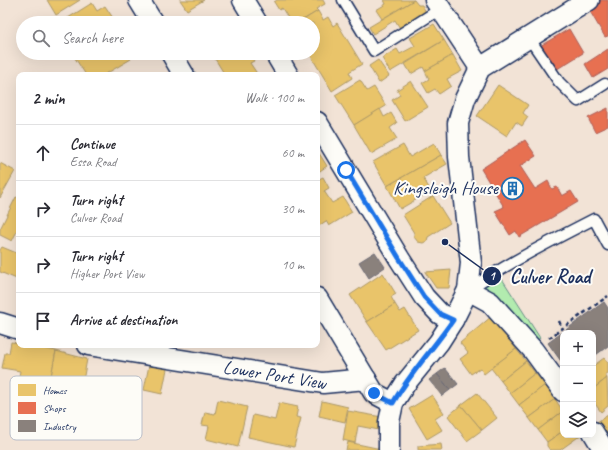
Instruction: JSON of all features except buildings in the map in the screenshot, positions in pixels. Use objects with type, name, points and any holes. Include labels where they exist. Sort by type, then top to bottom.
[{"type":"street","points":[[139,0],[149,16]]},
{"type":"street","points":[[243,0],[253,16]]},
{"type":"street","points":[[389,450],[390,422],[393,403],[405,384],[439,342],[453,320],[468,290],[471,264],[459,156],[458,123],[466,99],[480,68],[589,0]]},
{"type":"street","points":[[438,5],[480,68]]},
{"type":"street","points":[[175,60],[182,72]]},
{"type":"street","points":[[279,60],[286,72]]},
{"type":"street","points":[[320,127],[424,297],[440,314],[453,320]]},
{"type":"street","points":[[468,290],[490,302],[533,350],[560,387]]},
{"type":"street","points":[[320,303],[374,393],[393,403]]},
{"type":"street","points":[[0,323],[16,327]]},
{"type":"street","name":"Lower Port View","points":[[107,348],[323,383],[366,379]]},
{"type":"street","points":[[596,437],[604,450]]},
{"type":"lane","points":[[343,0],[374,51],[438,5]]},
{"type":"lane","points":[[530,38],[559,82],[578,101],[605,84]]},
{"type":"lane","points":[[468,290],[515,260],[594,219],[608,245]]},
{"type":"path","points":[[533,350],[608,296]]},
{"type":"path","points":[[559,321],[562,328]]},
{"type":"green space","points":[[497,271],[540,338],[530,346],[468,291]]},
{"type":"place","name":"Kingsleigh House","points":[[513,188]]},
{"type":"place","name":"Culver Road","points":[[445,242]]},
{"type":"route","points":[[346,170],[424,297],[440,314],[453,320],[439,342],[405,384],[393,403],[374,393]]}]
